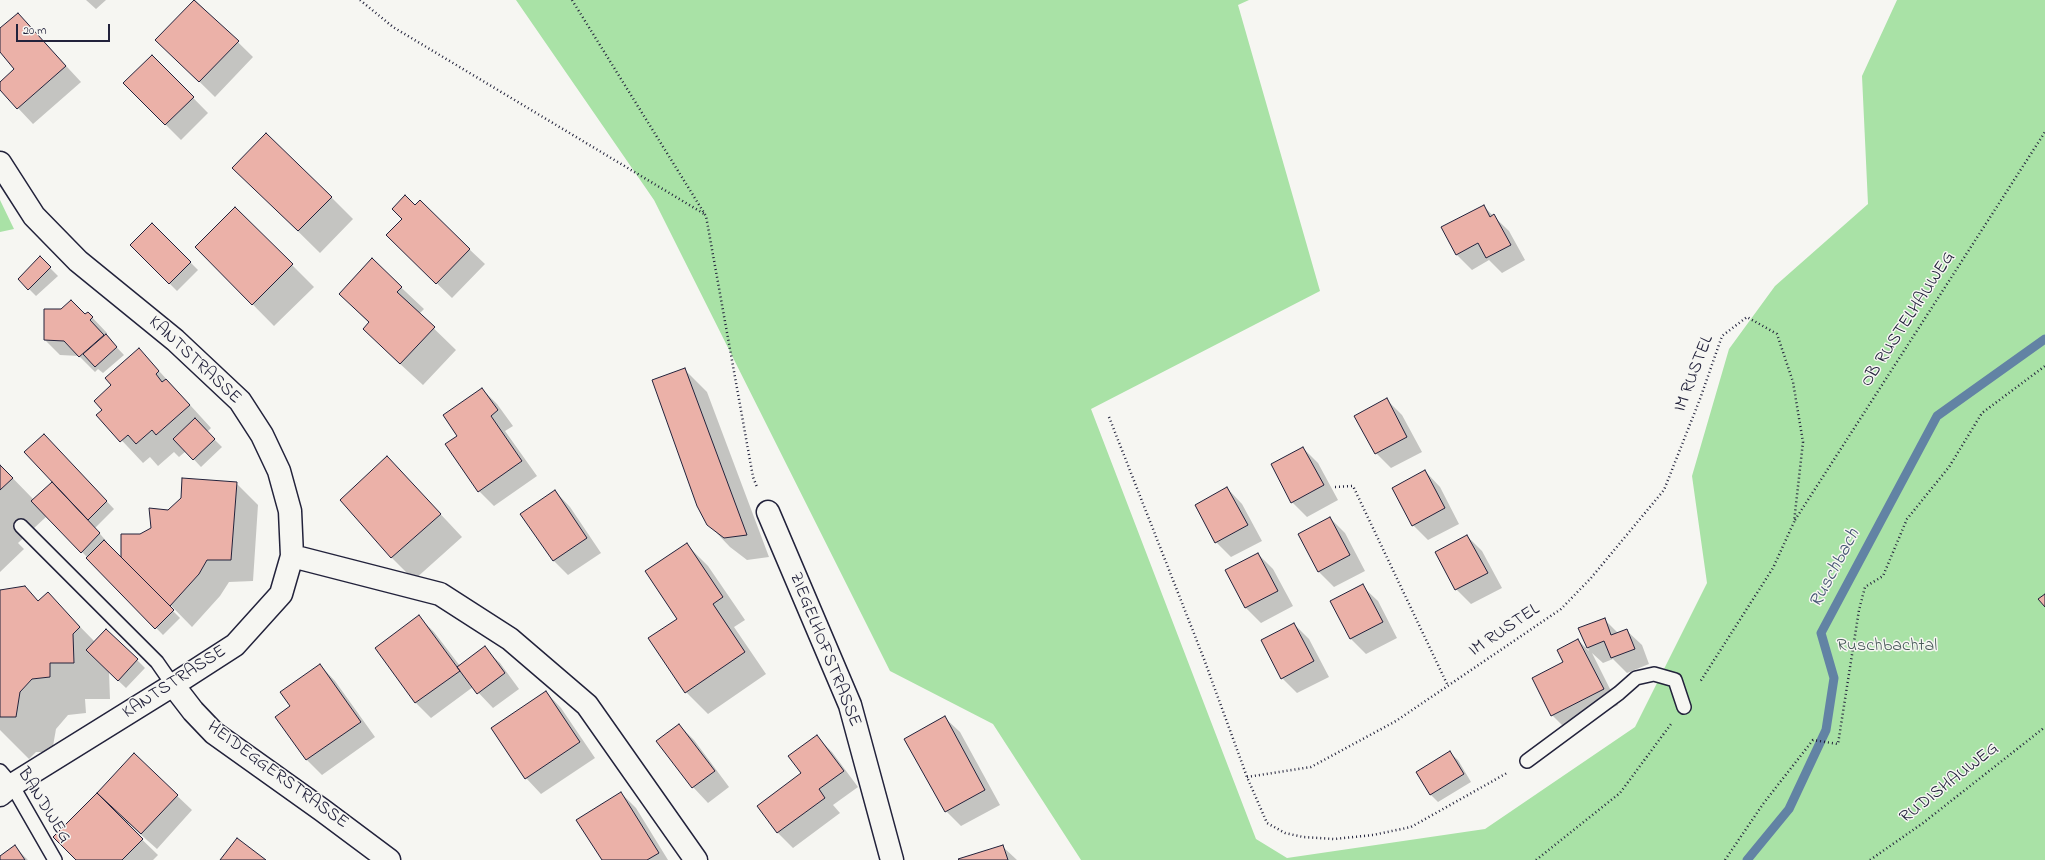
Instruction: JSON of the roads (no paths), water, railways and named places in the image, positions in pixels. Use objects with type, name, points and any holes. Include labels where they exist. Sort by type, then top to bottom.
[{"type":"street","name":"KANTSTRASSE","points":[[0,163],[34,216],[78,261],[175,340],[240,401],[262,435],[279,471],[290,511],[292,556],[281,594],[260,620],[235,644],[173,685],[4,784]]},
{"type":"street","name":"ZIEGELHOFSTRASSE","points":[[768,512],[850,705],[892,860]]},
{"type":"street","points":[[292,556],[440,594],[510,639],[587,705],[696,860]]},
{"type":"street","name":"HEIDEGGERSTRASSE","points":[[173,685],[192,711],[214,733],[389,860]]},
{"type":"lane","points":[[21,526],[157,662],[173,685]]},
{"type":"lane","points":[[1527,761],[1619,693],[1636,678],[1654,674],[1675,680],[1684,707]]},
{"type":"lane","name":"BANDWEG","points":[[4,784],[55,860]]},
{"type":"waterway","name":"Ruschbach","points":[[1747,860],[1789,809],[1826,730],[1834,678],[1821,633],[1937,416],[2045,339]]},
{"type":"park label","name":"Ruschbachtal","points":[[1887,647]]}]
